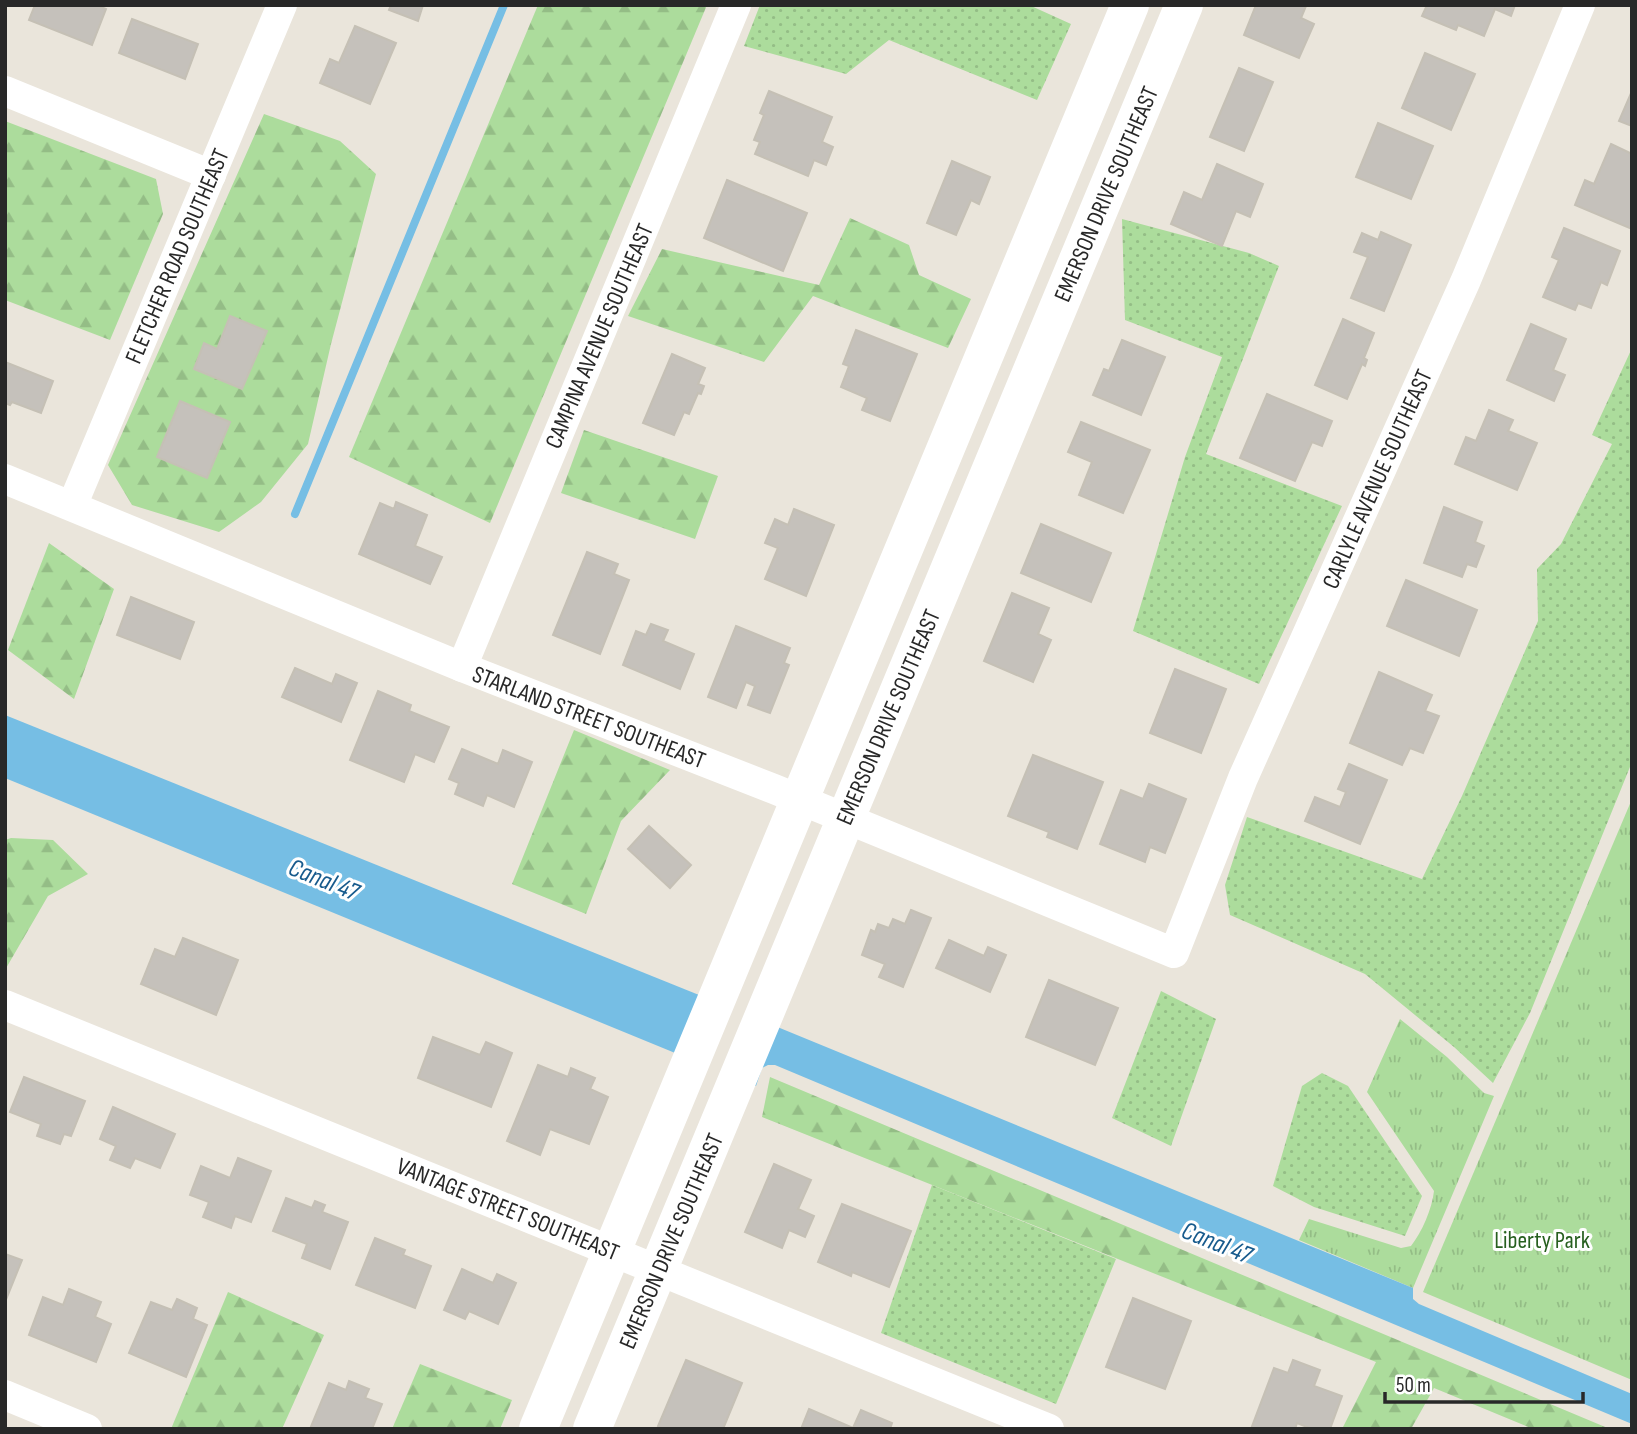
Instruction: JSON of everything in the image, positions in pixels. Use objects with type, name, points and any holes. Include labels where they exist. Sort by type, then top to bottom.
[{"type":"street","name":"FLETCHER ROAD SOUTHEAST","points":[[72,506],[282,5]]},
{"type":"street","name":"CAMPINA AVENUE SOUTHEAST","points":[[462,667],[736,5]]},
{"type":"street","name":"EMERSON DRIVE SOUTHEAST","points":[[538,1429],[1130,5]]},
{"type":"street","name":"EMERSON DRIVE SOUTHEAST","points":[[592,1429],[1184,5]]},
{"type":"street","name":"CARLYLE AVENUE SOUTHEAST","points":[[1174,953],[1243,778],[1466,280],[1580,5]]},
{"type":"street","points":[[5,91],[211,175]]},
{"type":"street","name":"STARLAND STREET SOUTHEAST","points":[[5,479],[462,667],[801,799],[1174,953]]},
{"type":"street","name":"VANTAGE STREET SOUTHEAST","points":[[5,1005],[613,1252],[982,1416],[1049,1429]]},
{"type":"street","points":[[5,1395],[88,1429]]},
{"type":"green space","points":[[538,5],[707,5],[490,523],[349,457]]},
{"type":"green space","points":[[760,5],[1029,5],[1071,24],[1037,100],[889,40],[846,74],[744,46]]},
{"type":"green space","points":[[264,114],[340,141],[376,174],[331,344],[308,444],[261,502],[219,532],[132,505],[108,465]]},
{"type":"green space","points":[[5,121],[156,179],[163,214],[110,340],[5,300]]},
{"type":"green space","points":[[850,218],[909,245],[919,275],[971,299],[948,348],[813,296],[764,362],[628,316],[662,249],[819,285]]},
{"type":"green space","points":[[1122,219],[1249,253],[1279,266],[1206,454],[1342,506],[1259,684],[1133,631],[1185,457],[1222,357],[1125,320]]},
{"type":"green space","points":[[1632,348],[1632,762],[1530,1013],[1493,1083],[1454,1047],[1365,974],[1230,915],[1225,885],[1247,817],[1422,879],[1462,796],[1538,621],[1537,569],[1561,544],[1612,444],[1592,435]]},
{"type":"green space","points":[[584,430],[718,476],[695,539],[561,493]]},
{"type":"green space","points":[[49,543],[114,589],[74,699],[8,650]]},
{"type":"green space","points":[[574,730],[670,770],[621,821],[586,914],[512,884]]},
{"type":"green space","name":"Liberty Park","points":[[1632,799],[1632,1380],[1423,1292]]},
{"type":"green space","points":[[5,840],[53,840],[88,874],[48,896],[5,970]]},
{"type":"green space","points":[[1161,991],[1216,1019],[1171,1146],[1112,1118]]},
{"type":"green space","points":[[1400,1019],[1447,1057],[1484,1093],[1494,1096],[1413,1288],[1299,1240],[1309,1219],[1401,1248],[1411,1246],[1426,1220],[1434,1191],[1367,1092]]},
{"type":"green space","points":[[1322,1073],[1348,1086],[1422,1196],[1405,1236],[1314,1207],[1273,1186],[1302,1086]]},
{"type":"green space","points":[[770,1077],[1610,1429],[1533,1429],[1434,1388],[1411,1429],[1342,1429],[1376,1362],[762,1117]]},
{"type":"green space","points":[[932,1185],[1116,1259],[1056,1404],[881,1333]]},
{"type":"green space","points":[[228,1292],[324,1335],[282,1429],[171,1429]]},
{"type":"green space","points":[[420,1364],[512,1400],[500,1429],[392,1429]]},
{"type":"water","name":"Canal 47","points":[[5,715],[704,997],[680,1055],[5,778]]},
{"type":"water","name":"Canal 47","points":[[775,1026],[1413,1288],[1413,1299],[1419,1304],[1632,1394],[1632,1424],[775,1065],[762,1068],[756,1086],[751,1084]]},
{"type":"building","points":[[35,5],[97,5],[106,9],[92,45],[29,20]]},
{"type":"building","points":[[391,5],[423,5],[418,21],[389,10]]},
{"type":"building","points":[[1256,5],[1306,6],[1301,18],[1314,24],[1299,58],[1244,35]]},
{"type":"building","points":[[1427,5],[1515,5],[1511,16],[1495,9],[1484,36],[1458,25],[1456,30],[1422,16]]},
{"type":"building","points":[[132,19],[198,44],[185,79],[119,53]]},
{"type":"building","points":[[355,26],[396,43],[370,104],[320,83],[330,59],[339,63]]},
{"type":"building","points":[[1425,53],[1475,74],[1451,130],[1402,108]]},
{"type":"building","points":[[1239,68],[1273,82],[1244,151],[1210,137]]},
{"type":"building","points":[[769,91],[832,117],[822,142],[833,147],[826,165],[814,160],[808,176],[755,154],[760,142],[754,140],[764,115],[760,113]]},
{"type":"building","points":[[1632,91],[1632,126],[1619,121]]},
{"type":"building","points":[[1378,123],[1433,146],[1411,199],[1356,177]]},
{"type":"building","points":[[1611,144],[1632,154],[1632,229],[1575,205],[1585,180],[1594,184]]},
{"type":"building","points":[[952,161],[990,177],[979,204],[971,200],[956,235],[927,223]]},
{"type":"building","points":[[1217,164],[1263,184],[1250,217],[1236,211],[1222,246],[1171,224],[1184,192],[1202,200]]},
{"type":"building","points":[[727,180],[807,213],[783,271],[704,238]]},
{"type":"building","points":[[1564,228],[1620,251],[1607,285],[1601,282],[1591,308],[1578,303],[1575,310],[1543,297],[1559,260],[1552,257]]},
{"type":"building","points":[[1381,232],[1411,245],[1384,311],[1351,298],[1368,257],[1354,252],[1362,233],[1378,240]]},
{"type":"building","points":[[230,316],[267,331],[242,389],[194,369],[204,343],[217,349]]},
{"type":"building","points":[[1343,319],[1374,333],[1364,358],[1367,360],[1365,366],[1362,364],[1347,399],[1315,385]]},
{"type":"building","points":[[1531,324],[1566,339],[1553,370],[1565,375],[1554,401],[1507,380]]},
{"type":"building","points":[[856,330],[917,354],[890,421],[862,410],[867,398],[841,387],[849,366],[843,364]]},
{"type":"building","points":[[1122,340],[1165,357],[1141,415],[1093,395],[1104,369],[1109,371]]},
{"type":"building","points":[[672,354],[705,368],[698,384],[704,386],[701,394],[698,393],[689,414],[684,412],[674,435],[643,423]]},
{"type":"building","points":[[5,362],[53,381],[41,413],[12,402],[10,405],[5,403]]},
{"type":"building","points":[[1267,394],[1332,421],[1322,446],[1312,442],[1295,481],[1240,458]]},
{"type":"building","points":[[180,401],[230,422],[207,478],[157,457]]},
{"type":"building","points":[[1489,410],[1513,420],[1508,431],[1537,443],[1517,490],[1455,464],[1466,437],[1476,441]]},
{"type":"building","points":[[1081,422],[1150,450],[1123,513],[1079,495],[1092,462],[1068,452]]},
{"type":"building","points":[[396,502],[427,515],[415,546],[442,557],[430,584],[359,554],[380,503],[394,509]]},
{"type":"building","points":[[1444,507],[1482,522],[1475,542],[1484,546],[1476,567],[1467,564],[1462,577],[1424,563]]},
{"type":"building","points":[[794,509],[834,525],[806,596],[765,579],[778,548],[765,543],[775,519],[788,525]]},
{"type":"building","points":[[1041,524],[1111,553],[1091,602],[1021,573]]},
{"type":"building","points":[[587,552],[618,564],[614,574],[629,580],[600,654],[553,635]]},
{"type":"building","points":[[1406,580],[1477,610],[1459,656],[1387,626]]},
{"type":"building","points":[[1012,593],[1049,608],[1038,634],[1051,640],[1033,682],[984,661]]},
{"type":"building","points":[[131,597],[194,622],[180,659],[117,635]]},
{"type":"building","points":[[651,624],[668,630],[663,641],[694,654],[680,689],[623,665],[636,631],[646,635]]},
{"type":"building","points":[[736,626],[790,648],[784,663],[789,665],[770,713],[748,705],[755,686],[746,682],[736,708],[708,697]]},
{"type":"building","points":[[295,668],[332,684],[336,674],[357,683],[341,722],[282,697]]},
{"type":"building","points":[[1175,669],[1226,689],[1201,753],[1150,733]]},
{"type":"building","points":[[1379,672],[1432,695],[1425,711],[1439,716],[1423,753],[1410,748],[1402,765],[1350,743]]},
{"type":"building","points":[[378,691],[411,705],[409,711],[449,727],[434,762],[415,754],[404,782],[350,760]]},
{"type":"building","points":[[462,749],[498,764],[503,750],[532,762],[514,807],[487,795],[483,806],[455,794],[459,783],[449,779]]},
{"type":"building","points":[[1033,755],[1103,782],[1077,849],[1047,837],[1049,832],[1008,816]]},
{"type":"building","points":[[1349,764],[1387,780],[1360,844],[1305,821],[1315,797],[1340,807],[1346,792],[1338,789]]},
{"type":"building","points":[[1149,784],[1186,799],[1165,853],[1150,847],[1145,862],[1100,844],[1121,790],[1143,799]]},
{"type":"building","points":[[649,826],[691,865],[670,888],[628,849]]},
{"type":"building","points":[[911,910],[931,918],[903,987],[879,977],[885,964],[862,955],[871,930],[875,932],[878,924],[889,928],[893,919],[905,924]]},
{"type":"building","points":[[183,938],[238,960],[216,1015],[141,984],[155,949],[175,957]]},
{"type":"building","points":[[949,940],[984,956],[988,947],[1006,955],[990,992],[936,968]]},
{"type":"building","points":[[1049,980],[1118,1008],[1095,1065],[1026,1037]]},
{"type":"building","points":[[433,1037],[480,1055],[486,1042],[512,1053],[491,1107],[418,1078]]},
{"type":"building","points":[[538,1065],[568,1077],[571,1068],[595,1078],[590,1089],[608,1097],[589,1144],[550,1129],[540,1155],[507,1141]]},
{"type":"building","points":[[24,1077],[85,1101],[71,1136],[64,1134],[60,1144],[37,1136],[41,1124],[10,1112]]},
{"type":"building","points":[[113,1107],[175,1134],[160,1168],[135,1158],[130,1168],[110,1160],[116,1146],[100,1139]]},
{"type":"building","points":[[238,1158],[271,1171],[251,1222],[235,1216],[231,1228],[203,1217],[209,1202],[190,1195],[201,1166],[230,1178]]},
{"type":"building","points":[[774,1164],[811,1180],[798,1209],[814,1216],[805,1237],[789,1230],[782,1248],[745,1232]]},
{"type":"building","points":[[286,1198],[312,1208],[315,1201],[325,1205],[322,1212],[348,1222],[330,1269],[302,1258],[307,1244],[273,1231]]},
{"type":"building","points":[[842,1204],[911,1231],[889,1287],[852,1272],[851,1276],[818,1262]]},
{"type":"building","points":[[375,1238],[405,1250],[403,1255],[431,1266],[415,1308],[356,1285]]},
{"type":"building","points":[[5,1254],[22,1260],[5,1302]]},
{"type":"building","points":[[462,1269],[493,1283],[497,1274],[516,1283],[498,1324],[469,1311],[465,1319],[444,1310]]},
{"type":"building","points":[[69,1289],[101,1302],[95,1317],[111,1324],[96,1362],[29,1335],[43,1297],[63,1305]]},
{"type":"building","points":[[1133,1298],[1191,1321],[1165,1389],[1106,1367]]},
{"type":"building","points":[[177,1299],[197,1308],[193,1319],[207,1325],[186,1377],[129,1353],[151,1302],[172,1310]]},
{"type":"building","points":[[686,1360],[742,1383],[723,1429],[663,1429],[658,1426]]},
{"type":"building","points":[[1293,1360],[1320,1370],[1314,1386],[1342,1396],[1330,1429],[1312,1429],[1297,1423],[1295,1429],[1251,1429],[1274,1368],[1288,1373]]},
{"type":"building","points":[[349,1381],[369,1389],[365,1398],[382,1404],[372,1429],[310,1429],[329,1383],[346,1390]]},
{"type":"building","points":[[809,1409],[853,1428],[861,1410],[892,1423],[890,1429],[801,1429]]},
{"type":"waterway","points":[[295,514],[504,5]]}]
